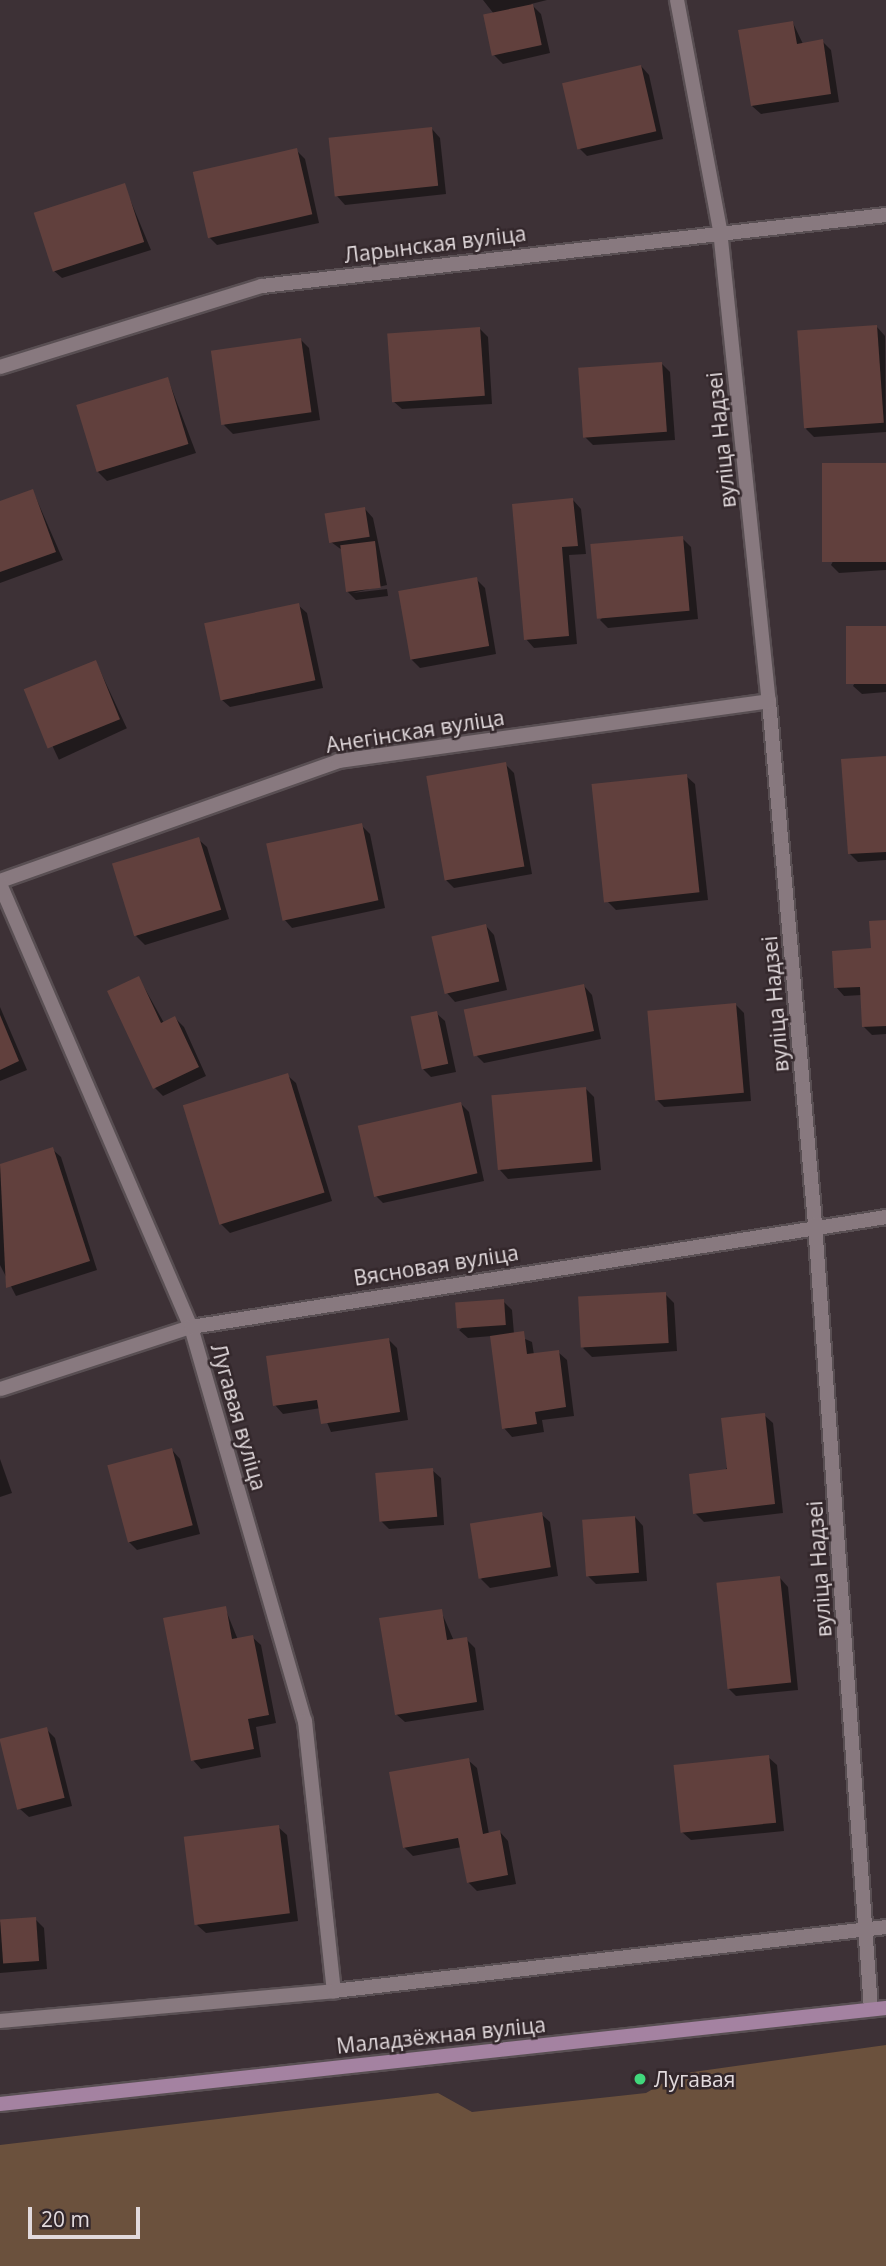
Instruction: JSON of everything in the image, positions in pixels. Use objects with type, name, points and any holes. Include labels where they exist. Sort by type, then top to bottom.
[{"type":"main road","name":"Маладзёжная вуліца","points":[[0,2104],[886,2008]]},
{"type":"street","name":"вуліца Надзеі","points":[[677,0],[720,230],[769,701],[815,1224],[871,2009]]},
{"type":"street","name":"Ларынская вуліца","points":[[0,367],[262,286],[720,230],[886,215]]},
{"type":"street","name":"Анегінская вуліца","points":[[0,883],[338,761],[769,701]]},
{"type":"street","name":"Лугавая вуліца","points":[[0,883],[191,1327],[305,1721],[334,1992]]},
{"type":"street","name":"Вясновая вуліца","points":[[1,1389],[191,1327],[815,1224],[886,1217]]},
{"type":"street","points":[[0,2021],[334,1992],[886,1927]]},
{"type":"shaded area","points":[[886,2045],[886,2266],[0,2266],[0,2145],[438,2093],[472,2112],[646,2093],[679,2074]]},
{"type":"building","points":[[533,4],[542,45],[492,56],[483,15]]},
{"type":"building","points":[[793,21],[797,44],[823,39],[831,94],[751,106],[738,30]]},
{"type":"building","points":[[641,65],[656,131],[577,149],[562,83]]},
{"type":"building","points":[[432,127],[438,186],[335,197],[329,138]]},
{"type":"building","points":[[297,148],[312,214],[208,238],[193,172]]},
{"type":"building","points":[[125,183],[144,242],[53,272],[34,213]]},
{"type":"building","points":[[877,325],[884,423],[804,428],[797,331]]},
{"type":"building","points":[[480,327],[485,396],[392,402],[387,333]]},
{"type":"building","points":[[301,338],[311,412],[221,425],[211,351]]},
{"type":"building","points":[[662,362],[667,432],[583,438],[578,368]]},
{"type":"building","points":[[168,377],[188,444],[97,472],[76,405]]},
{"type":"building","points":[[822,463],[886,463],[886,562],[822,562]]},
{"type":"building","points":[[33,489],[56,552],[0,572],[0,501]]},
{"type":"building","points":[[573,498],[578,546],[562,547],[569,636],[524,640],[512,504]]},
{"type":"building","points":[[365,507],[370,537],[329,543],[325,513]]},
{"type":"building","points":[[683,536],[690,611],[597,619],[590,544]]},
{"type":"building","points":[[375,541],[381,588],[346,592],[340,545]]},
{"type":"building","points":[[477,577],[489,646],[410,660],[398,591]]},
{"type":"building","points":[[299,603],[315,680],[221,700],[204,623]]},
{"type":"building","points":[[846,626],[886,626],[886,684],[846,684]]},
{"type":"building","points":[[96,660],[120,719],[48,749],[24,689]]},
{"type":"building","points":[[886,756],[886,852],[848,854],[841,759]]},
{"type":"building","points":[[506,762],[524,866],[445,880],[426,776]]},
{"type":"building","points":[[687,774],[699,892],[604,902],[592,784]]},
{"type":"building","points":[[362,823],[378,900],[283,921],[266,843]]},
{"type":"building","points":[[199,837],[221,910],[134,936],[112,864]]},
{"type":"building","points":[[886,920],[886,1026],[862,1027],[860,987],[834,988],[832,951],[871,948],[869,921]]},
{"type":"building","points":[[486,924],[499,981],[445,994],[431,937]]},
{"type":"building","points":[[139,976],[161,1023],[175,1016],[199,1067],[153,1089],[107,991]]},
{"type":"building","points":[[584,984],[594,1031],[474,1057],[464,1010]]},
{"type":"building","points":[[736,1003],[744,1093],[655,1100],[647,1011]]},
{"type":"building","points":[[437,1011],[448,1064],[422,1069],[411,1017]]},
{"type":"building","points":[[0,1015],[19,1061],[0,1070]]},
{"type":"building","points":[[288,1073],[325,1193],[219,1225],[183,1105]]},
{"type":"building","points":[[586,1087],[593,1162],[498,1170],[491,1095]]},
{"type":"building","points":[[461,1102],[477,1173],[374,1197],[358,1126]]},
{"type":"building","points":[[53,1147],[90,1261],[6,1288],[0,1164]]},
{"type":"building","points":[[666,1292],[669,1343],[581,1348],[578,1297]]},
{"type":"building","points":[[504,1299],[506,1325],[457,1328],[455,1302]]},
{"type":"building","points":[[524,1331],[527,1354],[559,1350],[566,1407],[535,1412],[537,1424],[502,1429],[490,1336]]},
{"type":"building","points":[[389,1338],[400,1412],[321,1424],[317,1400],[273,1406],[266,1356]]},
{"type":"building","points":[[765,1413],[775,1504],[693,1514],[689,1474],[727,1469],[721,1418]]},
{"type":"building","points":[[172,1448],[193,1525],[128,1543],[107,1465]]},
{"type":"building","points":[[433,1468],[437,1517],[379,1522],[375,1473]]},
{"type":"building","points":[[542,1512],[551,1567],[479,1579],[470,1523]]},
{"type":"building","points":[[635,1516],[639,1573],[586,1577],[582,1520]]},
{"type":"building","points":[[780,1576],[791,1682],[728,1689],[716,1583]]},
{"type":"building","points":[[226,1606],[232,1639],[253,1635],[269,1715],[248,1719],[254,1749],[191,1761],[163,1618]]},
{"type":"building","points":[[442,1609],[447,1640],[467,1637],[477,1702],[395,1715],[379,1618]]},
{"type":"building","points":[[47,1727],[65,1798],[17,1810],[0,1739]]},
{"type":"building","points":[[769,1755],[776,1823],[681,1833],[674,1765]]},
{"type":"building","points":[[469,1758],[483,1834],[500,1830],[508,1875],[467,1883],[458,1838],[403,1848],[389,1772]]},
{"type":"building","points":[[279,1825],[290,1913],[195,1925],[184,1837]]},
{"type":"building","points":[[36,1917],[39,1961],[3,1963],[0,1920]]},
{"type":"place","name":"Лугавая","points":[[640,2079]]}]
